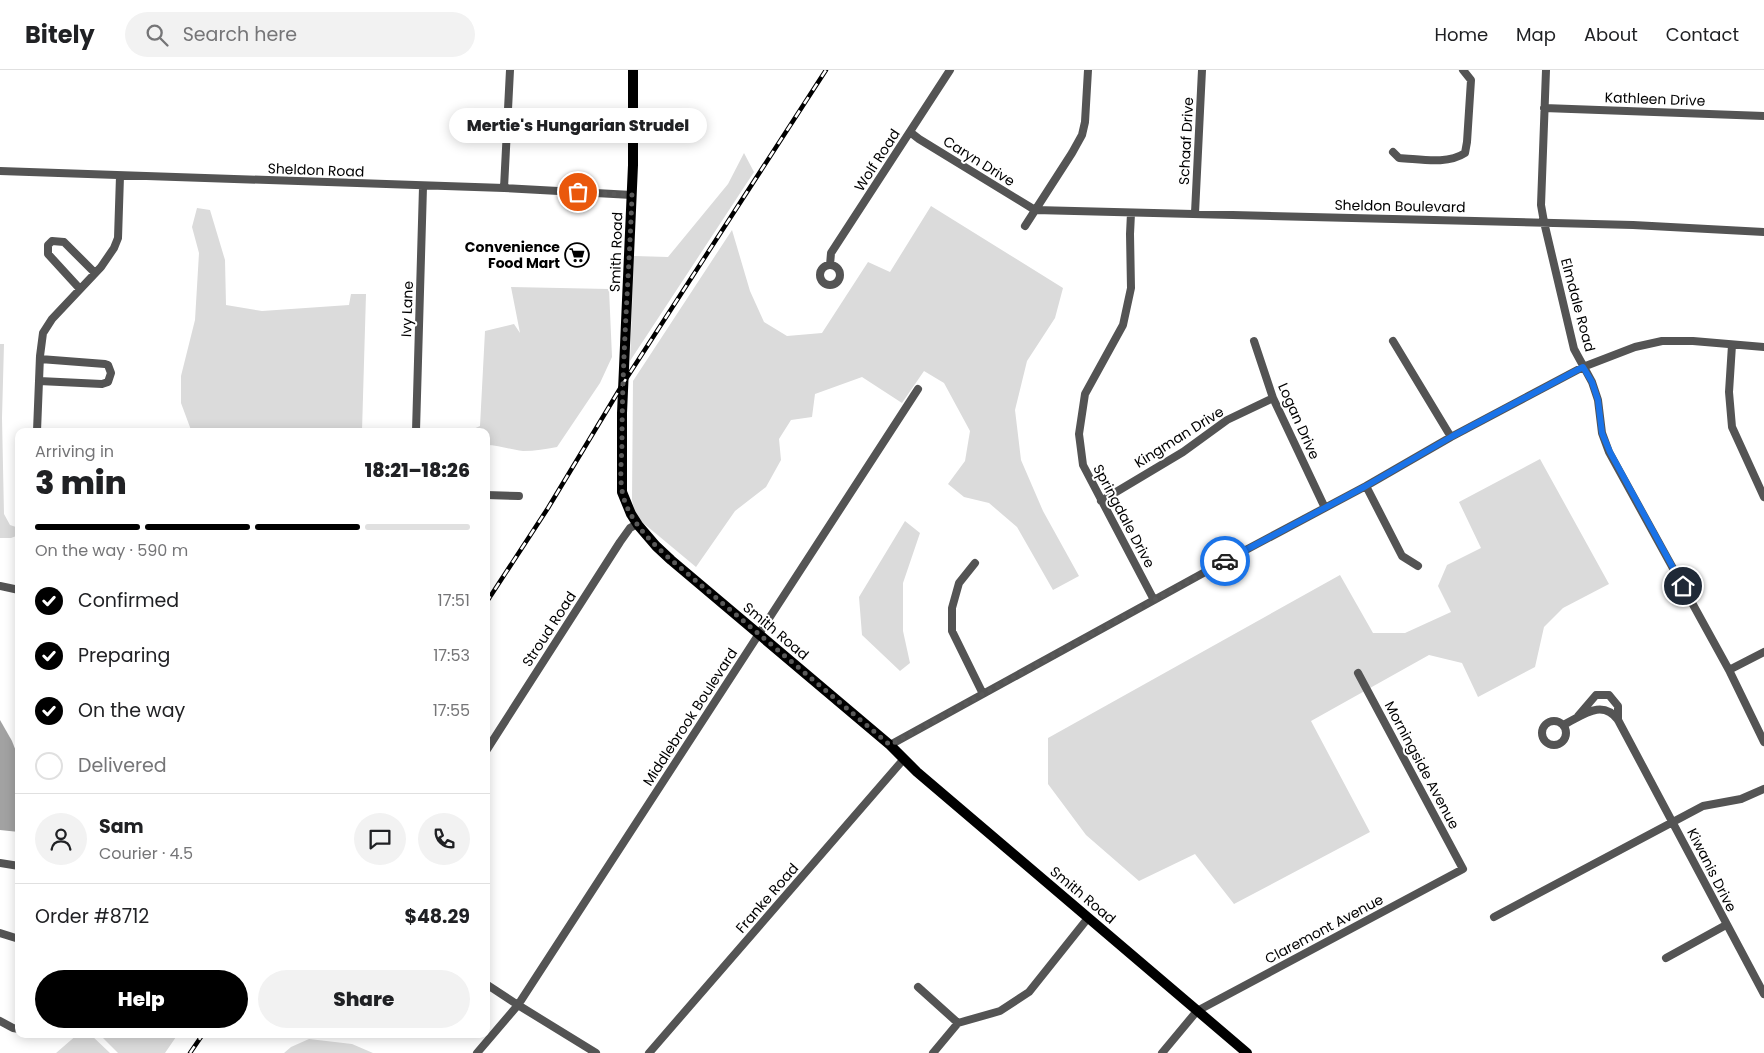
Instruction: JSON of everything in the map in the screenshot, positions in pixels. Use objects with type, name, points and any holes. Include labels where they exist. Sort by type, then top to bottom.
[{"type":"main road","name":"Smith Road","points":[[633,70],[632,195],[622,413],[622,492],[625,502],[638,524],[656,546],[669,558],[890,745],[904,760],[1247,1053]]},
{"type":"street","points":[[504,188],[510,70]]},
{"type":"street","name":"Wolf Road","points":[[830,265],[832,253],[950,70]]},
{"type":"street","points":[[1025,226],[1082,135],[1086,115],[1088,70]]},
{"type":"street","name":"Schaaf Drive","points":[[1195,213],[1202,70]]},
{"type":"street","points":[[1393,152],[1399,158],[1436,160],[1456,159],[1465,153],[1472,80],[1463,70]]},
{"type":"street","name":"Elmdale Road","points":[[1546,70],[1541,205],[1574,350],[1592,382],[1598,400],[1602,433],[1610,452],[1729,670],[1764,742]]},
{"type":"street","name":"Kathleen Drive","points":[[1544,108],[1764,116]]},
{"type":"street","name":"Caryn Drive","points":[[910,132],[1035,210]]},
{"type":"street","name":"Sheldon Road","points":[[0,171],[504,188],[632,195]]},
{"type":"street","points":[[37,428],[40,359],[44,333],[52,319],[95,273],[114,248],[118,238],[120,176]]},
{"type":"street","name":"Ivy Lane","points":[[416,428],[423,186]]},
{"type":"street","name":"Sheldon Boulevard","points":[[1035,210],[1544,222],[1764,232]]},
{"type":"street","name":"Springdale Drive","points":[[1131,213],[1131,288],[1123,325],[1085,394],[1079,434],[1083,465],[1154,600]]},
{"type":"street","points":[[80,289],[48,254],[48,245],[52,241],[64,242],[95,273]]},
{"type":"street","name":"Logan Drive","points":[[1254,341],[1273,398],[1325,508]]},
{"type":"street","points":[[1393,341],[1451,437]]},
{"type":"street","points":[[890,745],[1366,486],[1451,437],[1583,367],[1635,347],[1662,341],[1694,341],[1764,347]]},
{"type":"street","points":[[1732,345],[1729,392],[1732,427],[1763,494]]},
{"type":"street","points":[[39,381],[102,384],[108,382],[111,373],[108,365],[105,364],[40,359]]},
{"type":"street","name":"Middlebrook Boulevard","points":[[490,1038],[518,1005],[918,389]]},
{"type":"street","name":"Kingman Drive","points":[[1101,501],[1183,452],[1227,420],[1273,398]]},
{"type":"street","points":[[1366,486],[1402,556],[1418,566]]},
{"type":"street","points":[[490,495],[519,496]]},
{"type":"street","name":"Stroud Road","points":[[490,745],[620,542],[630,528],[638,524]]},
{"type":"street","points":[[975,563],[959,583],[952,608],[952,631],[983,694]]},
{"type":"street","points":[[0,586],[15,589]]},
{"type":"street","points":[[1729,670],[1764,652]]},
{"type":"street","name":"Morningside Avenue","points":[[1358,673],[1463,869]]},
{"type":"street","name":"Kiwanis Drive","points":[[1576,719],[1596,695],[1609,695],[1618,706],[1618,720],[1764,994]]},
{"type":"street","points":[[1563,725],[1592,710],[1605,710],[1613,713],[1618,720]]},
{"type":"street","name":"Franke Road","points":[[649,1053],[904,760]]},
{"type":"street","points":[[1494,918],[1702,806],[1741,799],[1764,789]]},
{"type":"street","points":[[0,863],[15,865]]},
{"type":"street","name":"Claremont Avenue","points":[[1197,1011],[1463,869]]},
{"type":"street","points":[[933,1053],[958,1024],[1000,1011],[1029,992],[1088,918]]},
{"type":"street","points":[[1666,958],[1726,925]]},
{"type":"street","points":[[0,934],[15,937]]},
{"type":"street","points":[[490,987],[596,1053]]},
{"type":"street","points":[[918,987],[958,1024]]},
{"type":"street","points":[[1162,1053],[1197,1011]]},
{"type":"street","points":[[0,1021],[15,1028]]},
{"type":"street","name":"Middlebrook Boulevard","points":[[477,1053],[490,1038]]},
{"type":"shaded area","points":[[744,153],[754,172],[630,361],[634,256],[668,257],[728,184]]},
{"type":"shaded area","points":[[931,206],[1063,288],[1055,318],[1027,361],[1015,410],[1021,460],[1043,511],[1079,576],[1053,590],[1017,527],[989,503],[964,497],[948,484],[965,461],[970,431],[944,383],[924,371],[902,403],[862,377],[815,394],[812,417],[791,420],[779,439],[781,460],[766,487],[735,511],[696,567],[636,517],[632,500],[633,381],[732,230],[750,291],[764,322],[787,336],[822,333],[868,262],[890,272]]},
{"type":"shaded area","points":[[197,208],[210,210],[225,260],[226,305],[262,311],[349,305],[351,294],[366,294],[362,428],[190,428],[181,403],[181,376],[195,320],[199,253],[192,227]]},
{"type":"shaded area","points":[[511,287],[609,289],[612,357],[600,383],[557,447],[523,451],[490,445],[490,428],[476,428],[480,426],[485,331],[514,324],[520,333]]},
{"type":"shaded area","points":[[0,344],[4,344],[2,418],[4,514],[10,525],[15,527],[15,536],[0,538]]},
{"type":"shaded area","points":[[1540,459],[1609,584],[1563,608],[1544,627],[1535,667],[1478,697],[1462,663],[1429,655],[1311,721],[1370,832],[1234,904],[1195,854],[1139,881],[1086,835],[1048,784],[1048,738],[1340,575],[1373,633],[1405,633],[1451,612],[1438,586],[1447,565],[1481,548],[1459,502]]},
{"type":"shaded area","points":[[905,521],[920,533],[903,583],[903,631],[910,663],[900,671],[862,635],[859,597]]},
{"type":"shaded area","points":[[0,720],[15,749],[15,832],[0,830]]},
{"type":"shaded area","points":[[73,1038],[94,1038],[110,1053],[56,1053]]},
{"type":"shaded area","points":[[103,1038],[175,1038],[165,1053],[118,1053]]},
{"type":"shaded area","points":[[309,1039],[352,1044],[373,1053],[284,1053],[291,1047]]},
{"type":"railway","points":[[490,597],[548,508],[624,382],[826,70]]},
{"type":"railway","points":[[190,1053],[200,1038]]},
{"type":"way so far","points":[[578,192],[632,195],[622,413],[622,492],[631,514],[638,526],[669,558],[890,745],[1225,561]]},
{"type":"place","name":"Mertie's Hungarian Strudel","points":[[578,192]]},
{"type":"place","name":"Convenience Food Mart","points":[[577,255]]},
{"type":"route","points":[[1225,561],[1583,367],[1592,382],[1598,400],[1602,433],[1610,452],[1683,586]]}]
